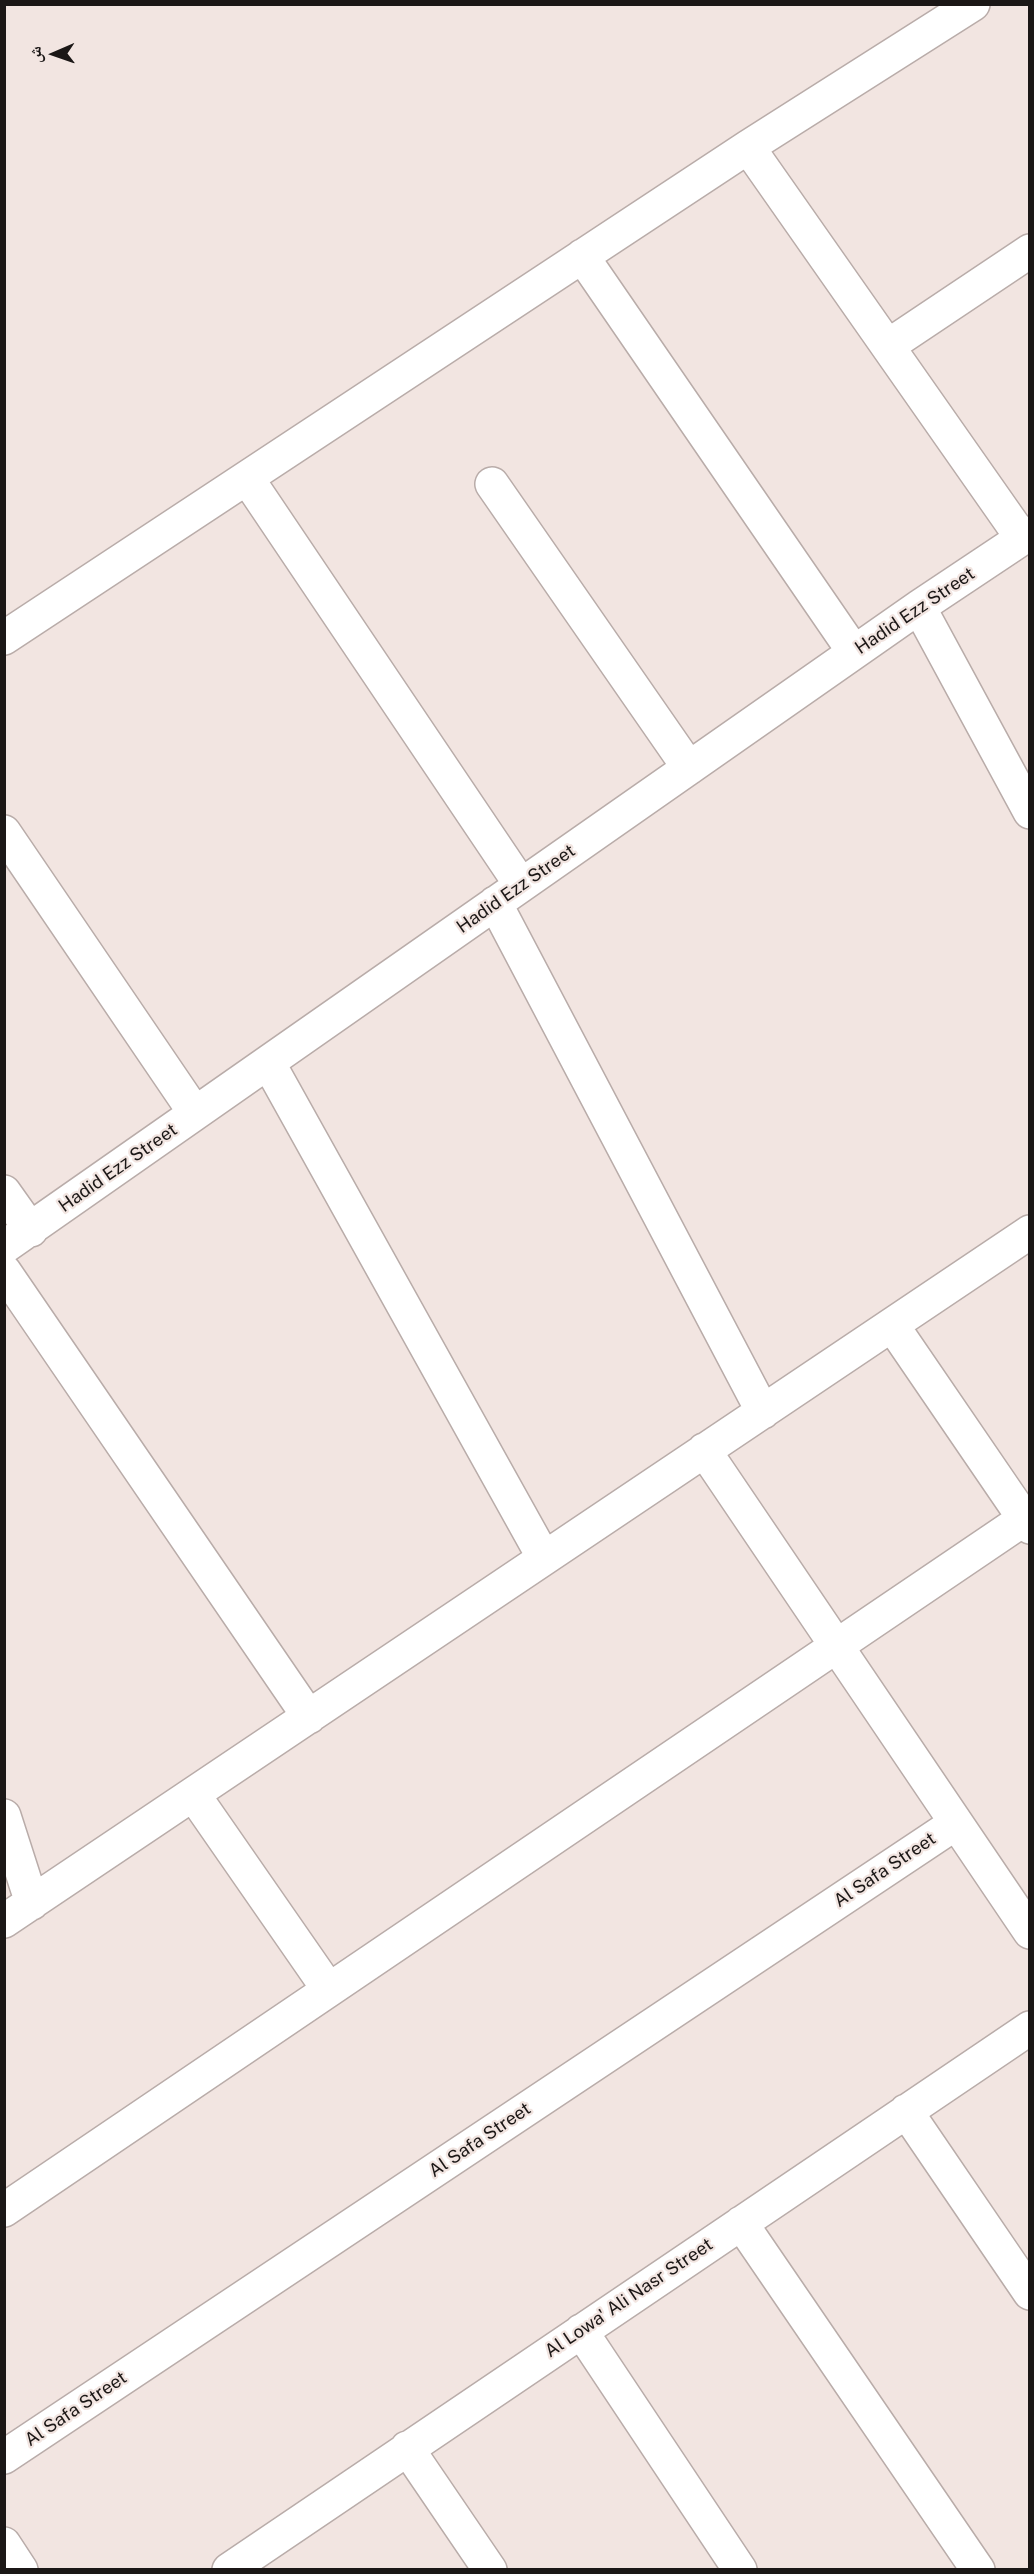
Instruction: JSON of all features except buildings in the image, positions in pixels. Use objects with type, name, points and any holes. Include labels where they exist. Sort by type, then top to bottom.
[{"type":"street","points":[[4,638],[748,147],[973,4]]},
{"type":"street","points":[[748,147],[888,346],[1026,536]]},
{"type":"street","points":[[888,346],[1029,251]]},
{"type":"street","points":[[582,256],[854,652]]},
{"type":"street","points":[[246,478],[508,894],[763,1412]]},
{"type":"street","points":[[492,484],[689,768]]},
{"type":"street","name":"Hadid Ezz Street","points":[[18,1238],[854,652],[1026,536]]},
{"type":"street","points":[[919,607],[1029,812]]},
{"type":"street","points":[[4,832],[195,1113]]},
{"type":"street","points":[[269,1064],[544,1558]]},
{"type":"street","points":[[4,1192],[18,1238]]},
{"type":"street","points":[[4,1921],[1029,1232]]},
{"type":"street","points":[[4,1271],[309,1717]]},
{"type":"street","points":[[4,2210],[837,1646],[1028,1520],[892,1325]]},
{"type":"street","points":[[704,1450],[1029,1932]]},
{"type":"street","points":[[193,1794],[330,1990]]},
{"type":"street","points":[[4,1816],[32,1902]]},
{"type":"street","name":"Al Safa Street","points":[[4,2457],[956,1823]]},
{"type":"street","name":"Al Lowa' Ali Nasr Street","points":[[229,2570],[1029,2028]]},
{"type":"street","points":[[906,2111],[1029,2293]]},
{"type":"street","points":[[741,2223],[978,2570]]},
{"type":"street","points":[[581,2331],[740,2570]]},
{"type":"street","points":[[407,2448],[490,2570]]},
{"type":"street","points":[[4,2544],[21,2570]]}]
